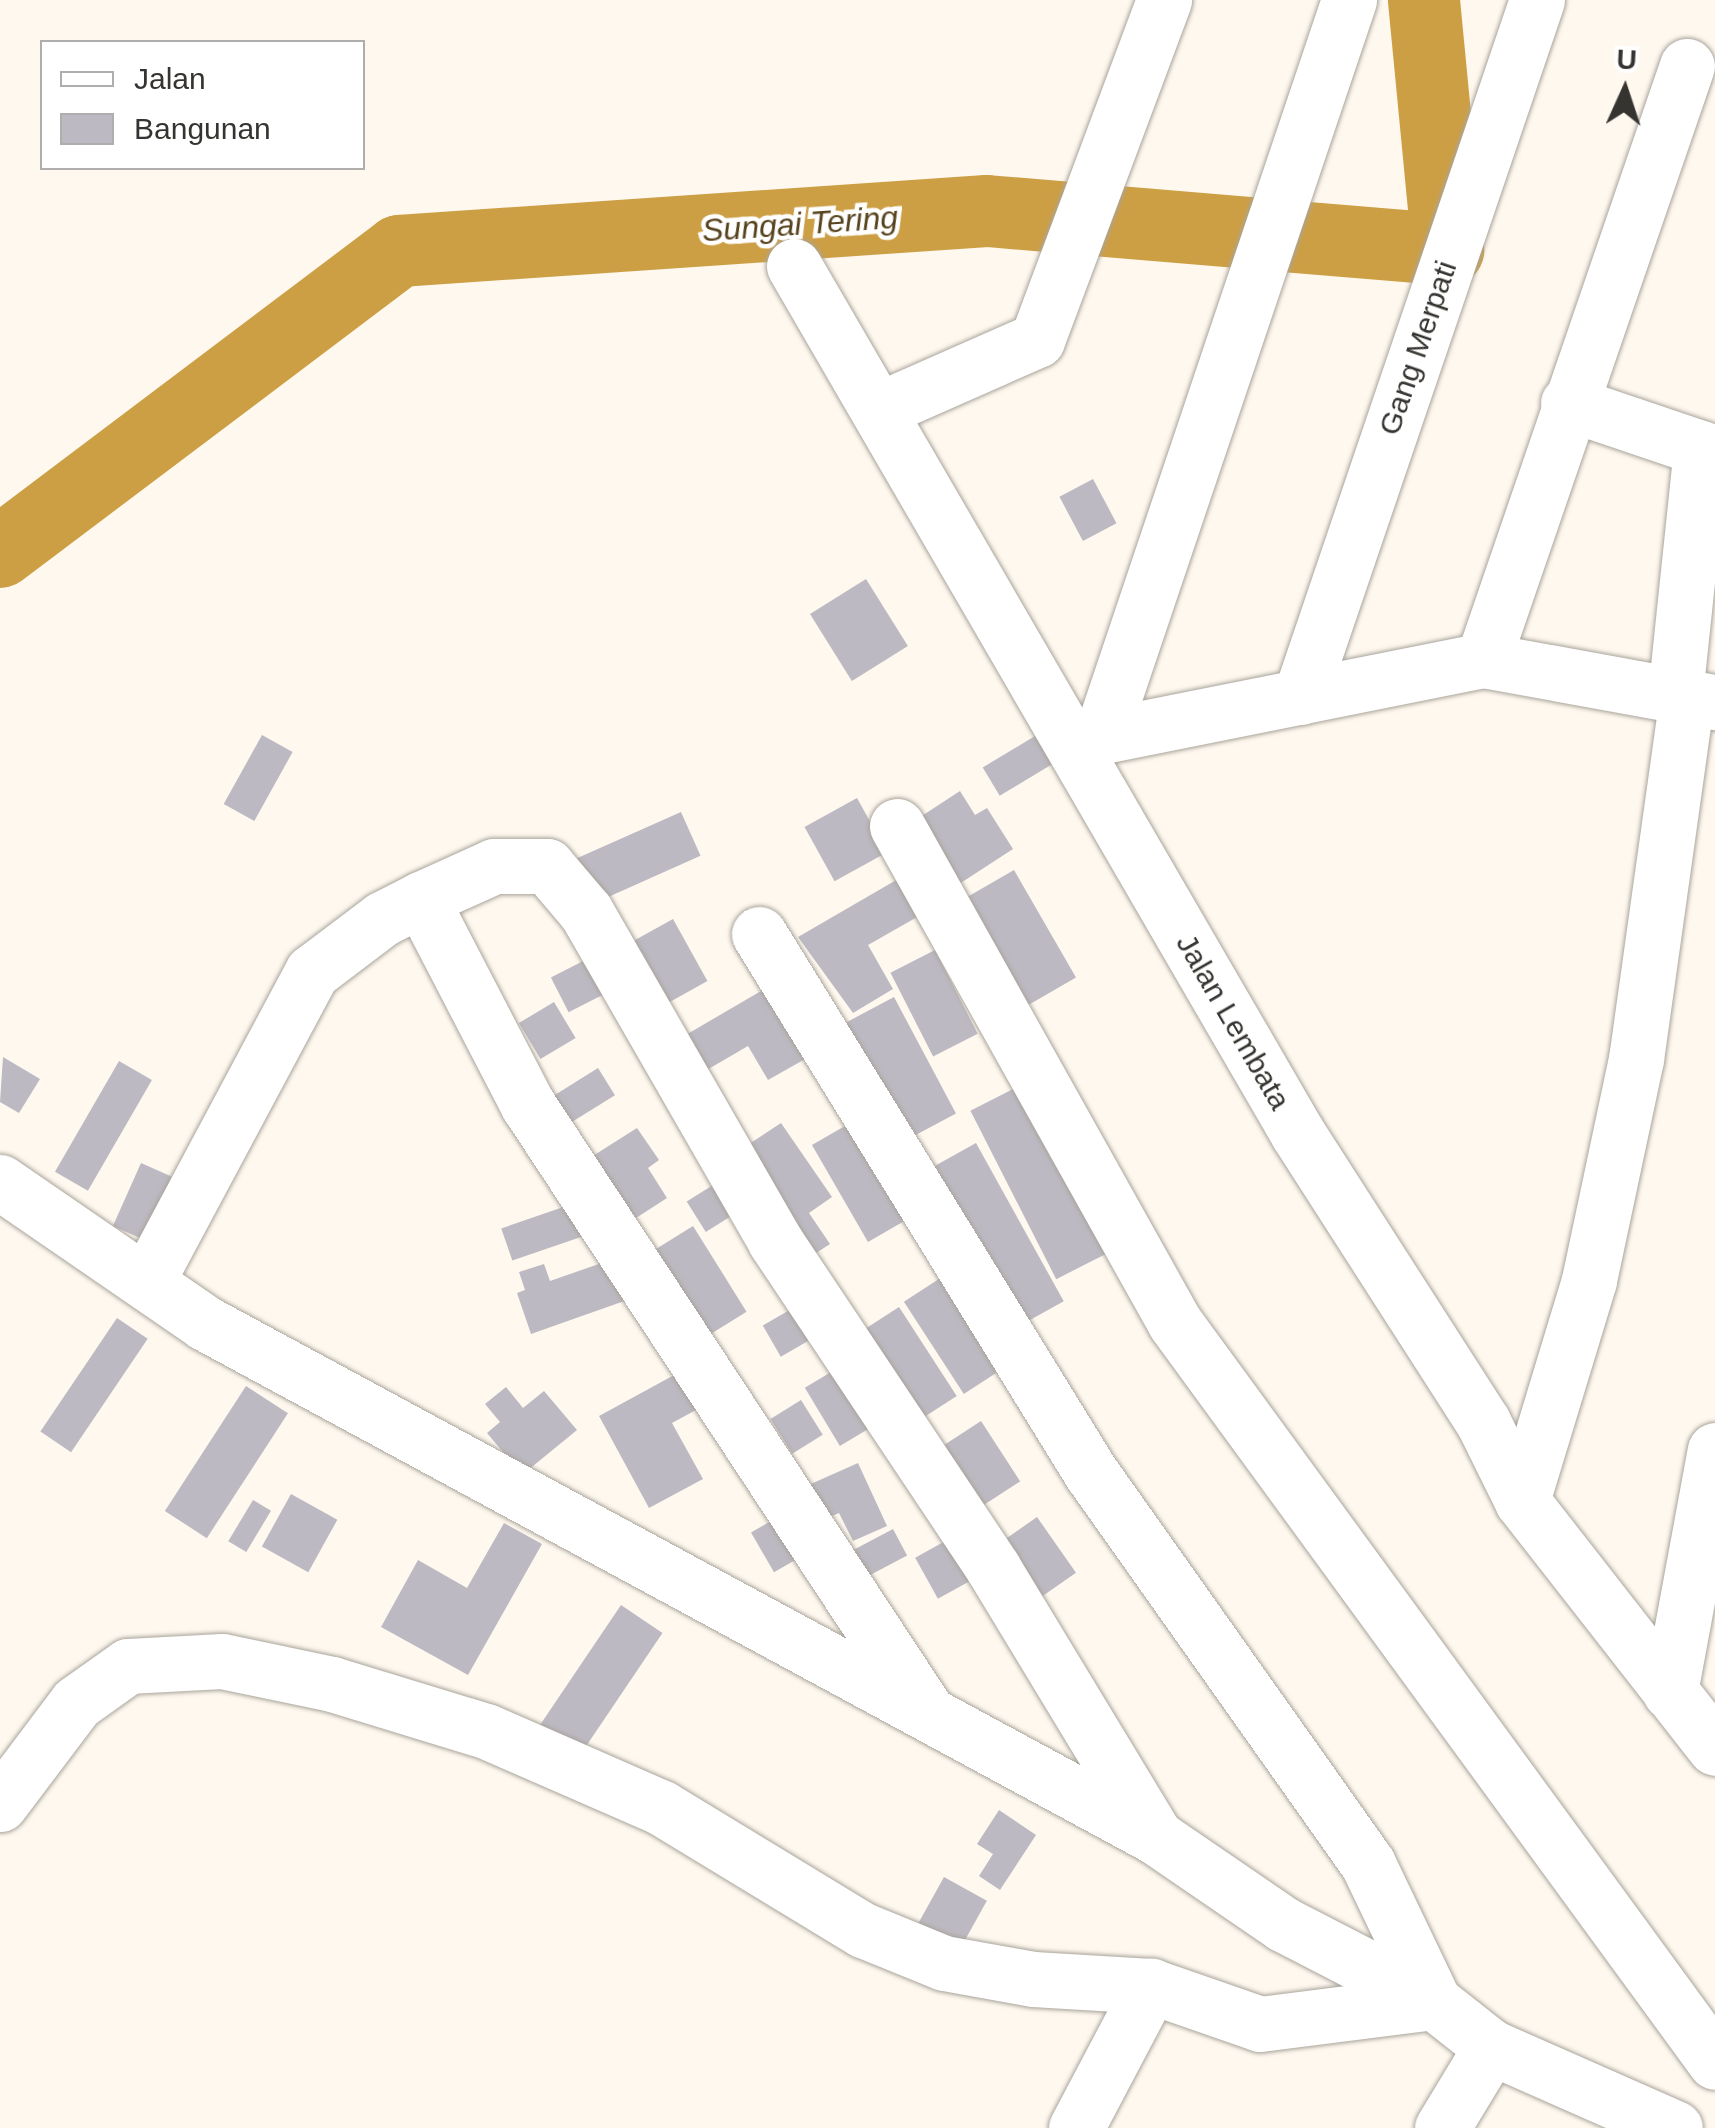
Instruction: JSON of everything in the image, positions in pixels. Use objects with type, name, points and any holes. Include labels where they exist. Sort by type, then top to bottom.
[{"type":"street","points":[[878,410],[1036,340],[1164,0]]},
{"type":"street","points":[[1086,739],[1350,0]]},
{"type":"street","name":"Gang Merpati","points":[[1300,697],[1537,0]]},
{"type":"street","points":[[1483,660],[1568,403],[1687,66]]},
{"type":"street","name":"Jalan Lembata","points":[[794,266],[878,410],[1086,739],[1298,1134],[1483,1422],[1522,1502],[1715,1748]]},
{"type":"street","points":[[1522,1502],[1589,1280],[1632,1078],[1692,697],[1701,448],[1568,403]]},
{"type":"street","points":[[1086,739],[1483,660],[1692,697]]},
{"type":"street","points":[[898,826],[1175,1323],[1715,2062]]},
{"type":"street","points":[[148,1279],[312,972],[382,918],[421,898],[494,866],[547,866],[586,912],[776,1241],[993,1568],[1156,1837]]},
{"type":"street","points":[[421,898],[528,1104],[928,1712]]},
{"type":"street","points":[[759,934],[1092,1473],[1368,1864],[1434,2002]]},
{"type":"street","points":[[0,1182],[148,1279],[205,1324],[1156,1837],[1283,1924],[1434,2002],[1491,2047],[1660,2124]]},
{"type":"street","points":[[1670,1692],[1715,1450]]},
{"type":"street","points":[[0,1804],[76,1703],[128,1666],[222,1661],[332,1684],[486,1731],[662,1808],[863,1930],[944,1964],[1032,1980],[1151,1986],[1260,2024],[1434,2002]]},
{"type":"street","points":[[1076,2128],[1151,1986]]},
{"type":"street","points":[[1442,2128],[1491,2047]]},
{"type":"building","points":[[1093,479],[1116,523],[1083,541],[1059,497]]},
{"type":"building","points":[[866,579],[908,646],[852,681],[810,614]]},
{"type":"building","points":[[262,735],[293,752],[254,821],[224,804]]},
{"type":"building","points":[[1035,736],[1052,764],[1000,796],[983,767]]},
{"type":"building","points":[[960,791],[975,815],[987,808],[1013,849],[953,888],[911,823]]},
{"type":"building","points":[[857,798],[887,852],[835,881],[805,827]]},
{"type":"building","points":[[681,812],[701,856],[594,903],[574,860]]},
{"type":"building","points":[[1014,870],[1076,977],[1021,1009],[959,902]]},
{"type":"building","points":[[898,879],[919,916],[868,945],[893,989],[853,1013],[798,937]]},
{"type":"building","points":[[673,919],[707,981],[651,1012],[617,950]]},
{"type":"building","points":[[935,950],[978,1034],[933,1056],[890,973]]},
{"type":"building","points":[[591,957],[609,992],[569,1012],[551,977]]},
{"type":"building","points":[[773,984],[814,1054],[768,1080],[748,1046],[693,1078],[672,1043]]},
{"type":"building","points":[[894,997],[956,1114],[902,1142],[840,1026]]},
{"type":"building","points":[[554,1002],[576,1038],[540,1059],[519,1023]]},
{"type":"building","points":[[3,1057],[40,1079],[19,1113],[0,1102]]},
{"type":"building","points":[[119,1061],[152,1080],[88,1191],[55,1172]]},
{"type":"building","points":[[598,1068],[615,1095],[566,1126],[549,1099]]},
{"type":"building","points":[[1023,1084],[1109,1252],[1056,1279],[970,1111]]},
{"type":"building","points":[[857,1119],[913,1216],[868,1242],[812,1145]]},
{"type":"building","points":[[781,1123],[832,1197],[809,1213],[830,1244],[807,1259],[734,1154]]},
{"type":"building","points":[[637,1128],[659,1160],[648,1168],[667,1198],[636,1218],[588,1159]]},
{"type":"building","points":[[976,1143],[1064,1301],[1015,1328],[927,1170]]},
{"type":"building","points":[[141,1163],[172,1177],[144,1240],[113,1226]]},
{"type":"building","points":[[713,1185],[732,1216],[706,1232],[687,1201]]},
{"type":"building","points":[[575,1203],[586,1235],[512,1261],[501,1228]]},
{"type":"building","points":[[693,1226],[747,1312],[701,1340],[647,1255]]},
{"type":"building","points":[[616,1258],[630,1299],[531,1334],[517,1293],[525,1290],[519,1272],[544,1264],[550,1281]]},
{"type":"building","points":[[945,1275],[1005,1367],[964,1394],[904,1302]]},
{"type":"building","points":[[800,1304],[818,1335],[781,1357],[763,1326]]},
{"type":"building","points":[[899,1307],[957,1396],[917,1421],[860,1333]]},
{"type":"building","points":[[117,1318],[148,1339],[71,1452],[40,1432]]},
{"type":"building","points":[[846,1363],[881,1421],[840,1446],[805,1388]]},
{"type":"building","points":[[687,1368],[707,1404],[672,1423],[703,1479],[649,1508],[599,1416]]},
{"type":"building","points":[[246,1386],[288,1413],[207,1538],[165,1511]]},
{"type":"building","points":[[506,1387],[523,1408],[544,1391],[577,1430],[522,1475],[487,1433],[500,1422],[485,1404]]},
{"type":"building","points":[[801,1400],[823,1435],[792,1454],[770,1419]]},
{"type":"building","points":[[981,1421],[1020,1481],[979,1508],[940,1448]]},
{"type":"building","points":[[858,1463],[887,1526],[853,1541],[839,1513],[821,1521],[804,1487]]},
{"type":"building","points":[[291,1494],[337,1520],[308,1572],[262,1546]]},
{"type":"building","points":[[253,1500],[271,1511],[246,1552],[228,1541]]},
{"type":"building","points":[[790,1510],[813,1550],[774,1572],[751,1533]]},
{"type":"building","points":[[1037,1517],[1076,1573],[1038,1599],[999,1543]]},
{"type":"building","points":[[504,1523],[542,1544],[468,1675],[381,1627],[418,1560],[467,1588]]},
{"type":"building","points":[[893,1529],[907,1555],[866,1577],[852,1551]]},
{"type":"building","points":[[958,1534],[981,1575],[938,1599],[915,1558]]},
{"type":"building","points":[[621,1605],[662,1633],[579,1756],[538,1729]]},
{"type":"building","points":[[999,1810],[1036,1835],[1000,1890],[979,1876],[993,1854],[977,1844]]},
{"type":"building","points":[[944,1877],[987,1901],[956,1956],[913,1932]]},
{"type":"waterway","name":"Sungai Tering","points":[[0,552],[399,251],[987,211],[1448,250],[1424,0]]}]
